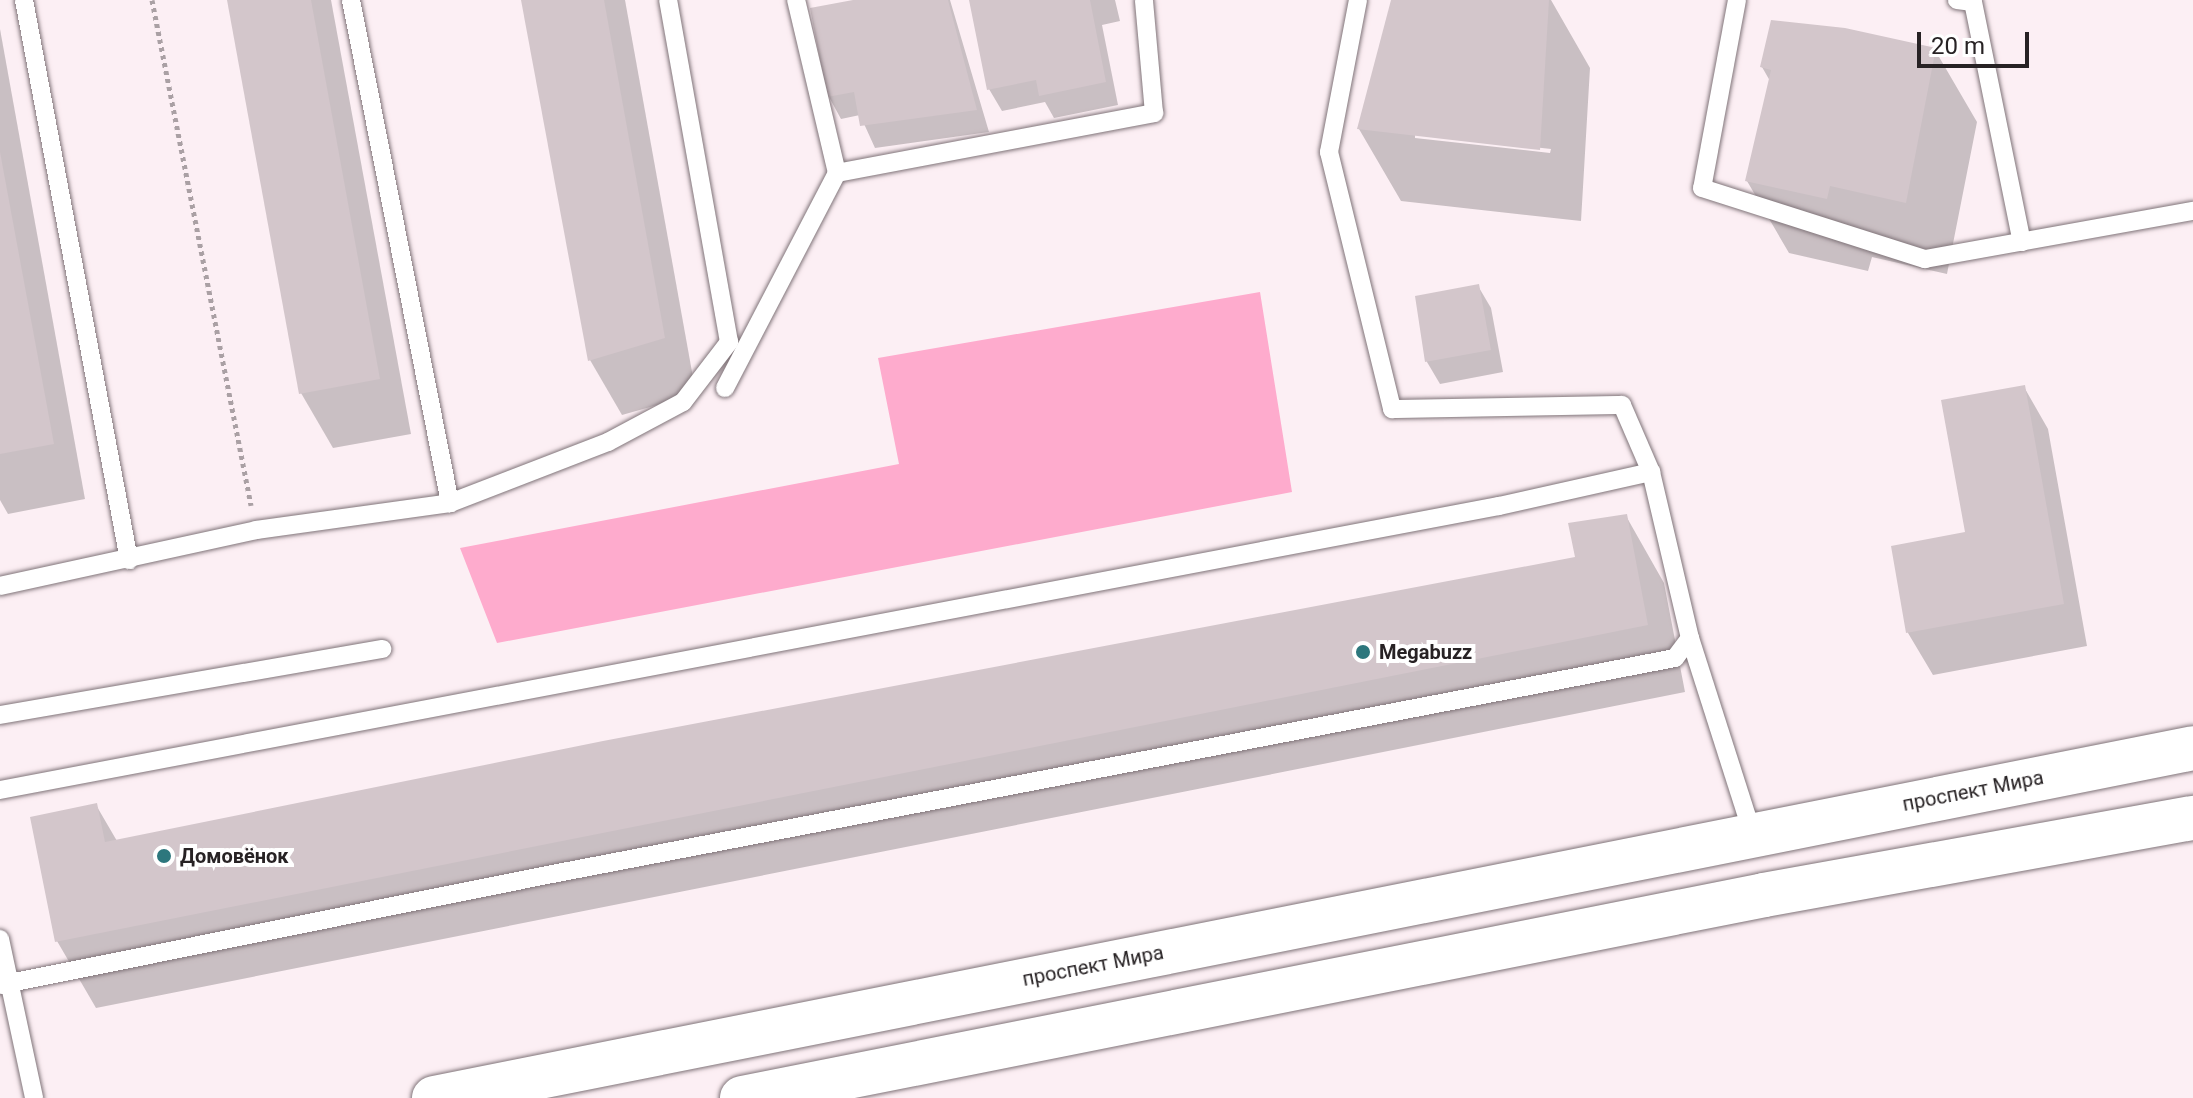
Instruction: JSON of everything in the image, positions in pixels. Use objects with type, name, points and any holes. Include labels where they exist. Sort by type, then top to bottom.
[{"type":"main road","name":"проспект Мира","points":[[434,1098],[2193,748]]},
{"type":"main road","points":[[742,1098],[1764,895],[2193,818]]},
{"type":"main road","points":[[1753,835],[1764,895]]},
{"type":"lane","points":[[24,0],[129,560]]},
{"type":"lane","points":[[351,0],[450,503]]},
{"type":"lane","points":[[0,586],[256,530],[450,503],[608,442],[683,402],[729,342],[668,0]]},
{"type":"lane","points":[[725,388],[837,173],[796,0]]},
{"type":"lane","points":[[837,173],[1154,113],[1144,0]]},
{"type":"lane","points":[[1358,0],[1329,152],[1392,409],[1622,405],[1651,472],[1690,638],[1753,835]]},
{"type":"lane","points":[[1737,0],[1702,188],[1925,259],[2193,211]]},
{"type":"lane","points":[[1957,0],[1973,2],[2022,242]]},
{"type":"lane","points":[[0,790],[1499,506],[1651,472]]},
{"type":"lane","points":[[4,984],[547,875],[1675,658],[1690,638]]},
{"type":"lane","points":[[0,715],[382,649]]},
{"type":"lane","points":[[0,939],[4,984],[34,1098]]},
{"type":"path","points":[[152,0],[256,530]]},
{"type":"shaded area","points":[[1260,292],[1292,492],[497,643],[460,548],[899,464],[878,358]]},
{"type":"building","points":[[227,0],[311,0],[380,379],[299,394]]},
{"type":"building","points":[[521,0],[604,0],[665,338],[588,361]]},
{"type":"building","points":[[853,0],[948,0],[977,110],[860,126],[854,92],[827,97],[810,8]]},
{"type":"building","points":[[969,0],[1090,0],[1106,82],[1039,96],[1036,80],[987,90]]},
{"type":"building","points":[[1391,0],[1549,0],[1540,150],[1357,129]]},
{"type":"building","points":[[1771,20],[1845,28],[1936,48],[1906,203],[1830,186],[1827,199],[1745,181],[1771,70],[1760,67]]},
{"type":"building","points":[[0,152],[54,444],[0,454]]},
{"type":"building","points":[[1479,284],[1491,350],[1425,362],[1415,296]]},
{"type":"building","points":[[2025,385],[2064,604],[1906,633],[1891,546],[1965,532],[1941,400]]},
{"type":"building","points":[[1627,514],[1648,625],[55,942],[30,817],[97,803],[105,842],[603,741],[1575,557],[1568,523]]},
{"type":"place","name":"Megabuzz","points":[[1363,652]]},
{"type":"place","name":"Домовёнок","points":[[164,856]]}]
